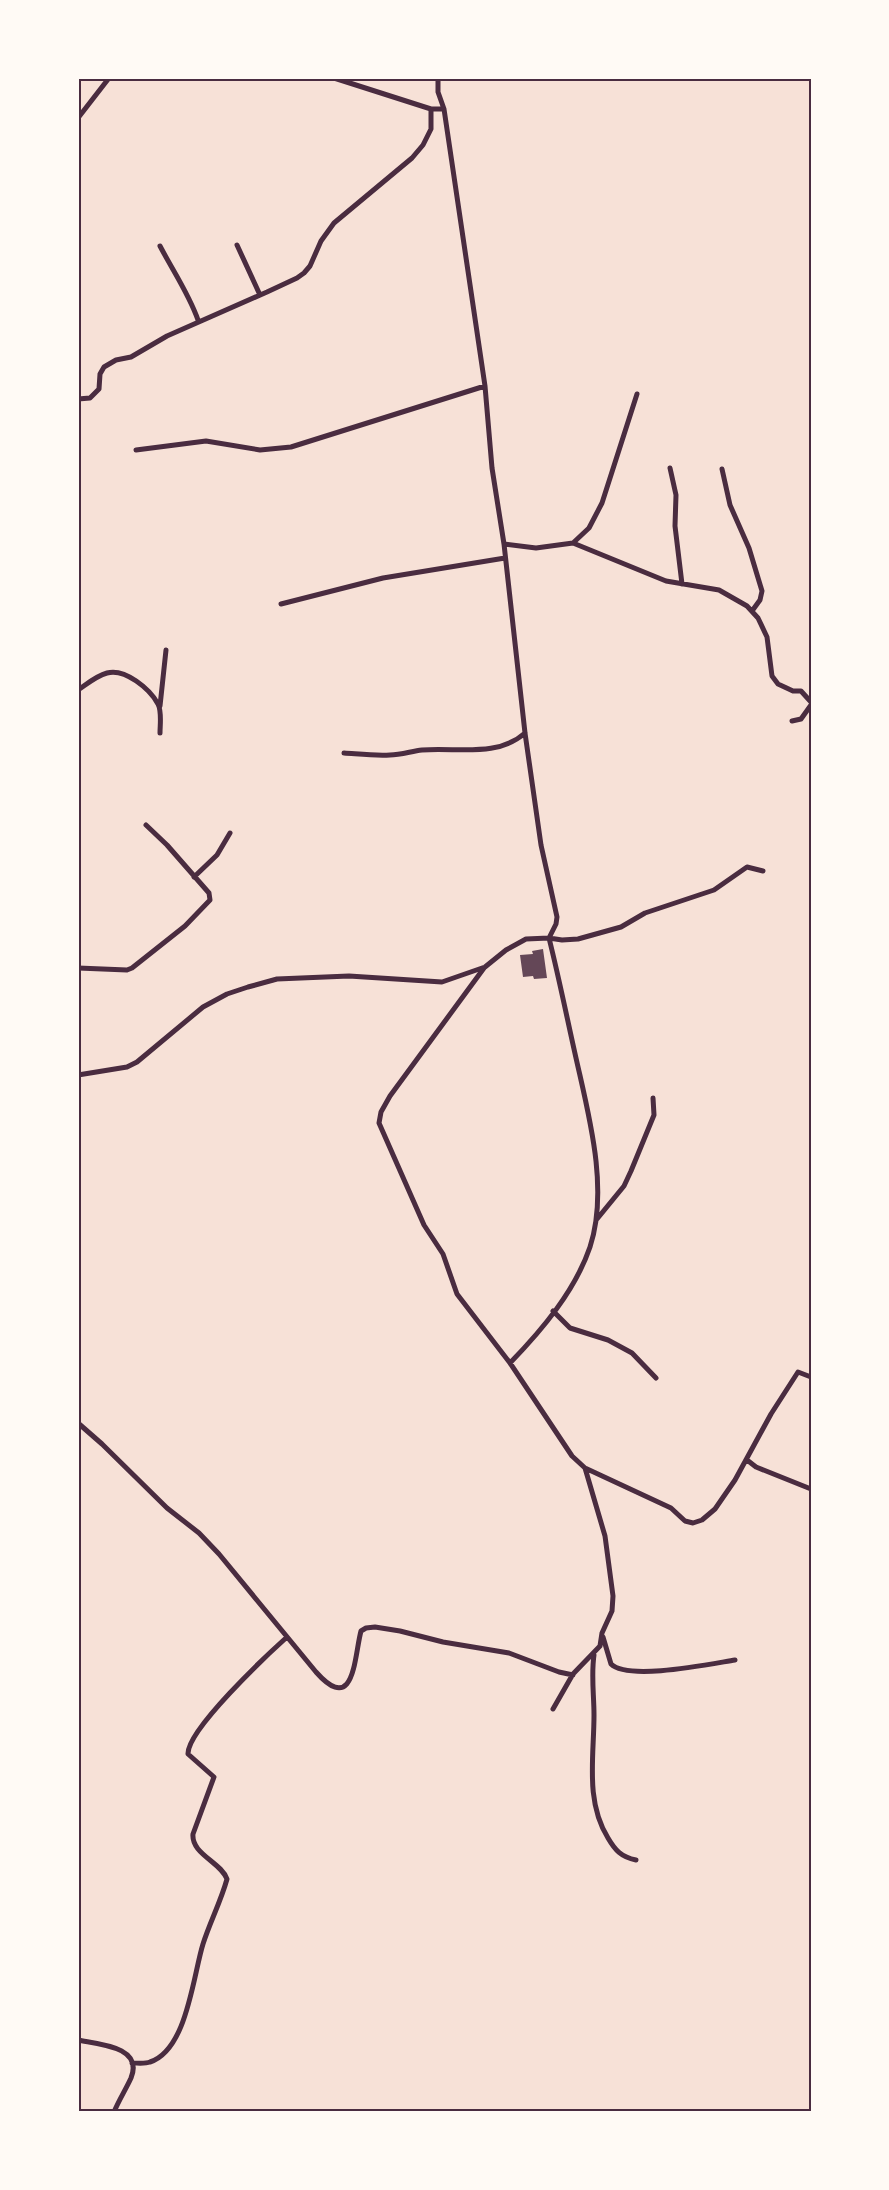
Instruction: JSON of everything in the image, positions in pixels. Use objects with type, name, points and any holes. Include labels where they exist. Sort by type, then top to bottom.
[{"type":"street","points":[[78,118],[110,78]]},
{"type":"street","points":[[334,78],[432,109],[444,109]]},
{"type":"street","points":[[438,78],[438,92],[444,109],[485,386],[492,468],[504,544],[525,733],[541,845],[557,917],[549,938],[593,1139],[597,1188],[596,1221],[590,1246],[579,1272],[527,1346],[510,1363]]},
{"type":"street","points":[[78,399],[90,398],[99,389],[100,374],[104,367],[116,360],[131,357],[198,320],[222,313],[304,273],[310,266],[321,241],[334,223],[419,151],[430,129],[432,109]]},
{"type":"street","points":[[237,245],[260,295]]},
{"type":"street","points":[[160,246],[191,302],[198,320]]},
{"type":"street","points":[[136,450],[206,441],[260,450],[291,447],[485,386]]},
{"type":"street","points":[[573,543],[589,528],[602,503],[637,394]]},
{"type":"street","points":[[670,468],[676,495],[675,526],[682,584]]},
{"type":"street","points":[[722,469],[730,505],[749,548],[762,591],[760,600],[752,611]]},
{"type":"street","points":[[504,544],[536,548],[573,543],[666,581],[719,590],[752,611],[762,625],[767,637],[772,676],[778,684],[801,692],[811,703],[801,719],[792,721]]},
{"type":"street","points":[[280,604],[383,578],[505,558]]},
{"type":"street","points":[[160,733],[166,650]]},
{"type":"street","points":[[78,690],[99,676],[113,672],[120,673],[134,680],[146,690],[157,702],[160,710]]},
{"type":"street","points":[[344,753],[388,756],[420,750],[488,749],[506,746],[525,733]]},
{"type":"street","points":[[78,968],[127,970],[148,957],[185,926],[210,900],[209,894],[167,844],[146,825]]},
{"type":"street","points":[[194,877],[217,855],[230,833]]},
{"type":"street","points":[[763,871],[747,867],[726,883],[706,893],[645,913],[621,927],[562,940],[526,939],[506,950],[485,967],[390,1096],[381,1112],[379,1124],[424,1225],[443,1254],[457,1294],[510,1363],[572,1456],[585,1468],[671,1508],[685,1521],[693,1523],[702,1520],[715,1509],[747,1460],[771,1414],[798,1372],[811,1377]]},
{"type":"street","points":[[78,1075],[127,1067],[137,1062],[203,1007],[227,994],[277,979],[330,976],[442,982],[485,967]]},
{"type":"street","points":[[596,1221],[624,1186],[632,1170],[654,1115],[653,1098]]},
{"type":"street","points":[[553,1311],[570,1328],[608,1340],[632,1353],[656,1378]]},
{"type":"street","points":[[78,1423],[172,1513],[207,1541],[326,1683],[334,1688],[343,1686],[351,1678],[361,1631],[375,1627],[454,1645],[509,1653],[573,1675]]},
{"type":"street","points":[[747,1460],[756,1467],[811,1489]]},
{"type":"street","points":[[553,1709],[573,1675],[600,1646],[602,1633],[612,1611],[613,1596],[605,1536],[585,1468]]},
{"type":"street","points":[[602,1633],[611,1664],[624,1671],[668,1669],[735,1660]]},
{"type":"street","points":[[132,2063],[152,2062],[167,2050],[176,2038],[203,1942],[227,1879],[222,1870],[193,1841],[193,1834],[214,1777],[191,1758],[188,1754],[189,1747],[193,1738],[231,1692],[287,1637]]},
{"type":"street","points":[[595,1653],[592,1670],[594,1714],[592,1781],[595,1806],[605,1833],[618,1852],[636,1860]]},
{"type":"street","points":[[78,2040],[117,2048],[127,2055],[132,2063],[131,2078],[114,2112]]},
{"type":"building","points":[[543,949],[547,978],[523,977],[520,955],[533,954],[532,951]]}]
